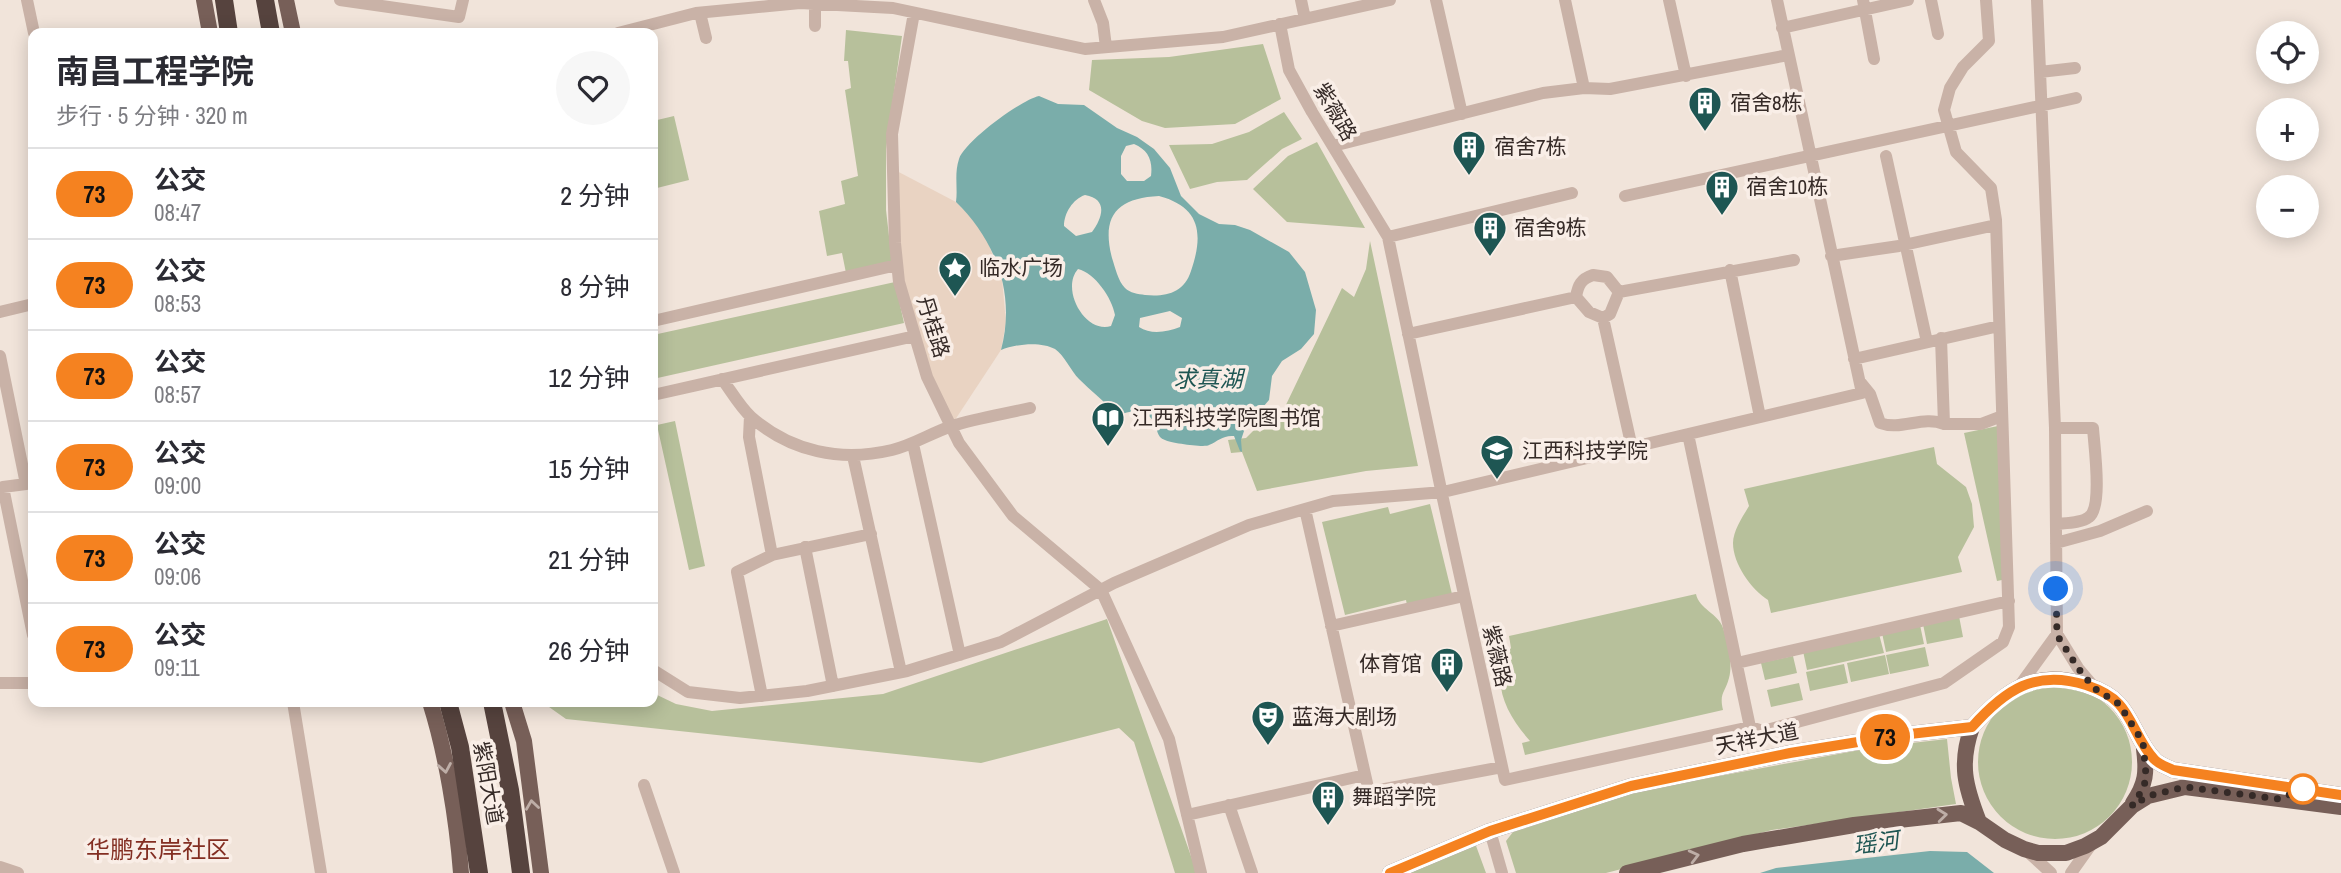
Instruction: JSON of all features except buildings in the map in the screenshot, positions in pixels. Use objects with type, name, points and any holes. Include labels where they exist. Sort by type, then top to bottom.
[{"type":"highway","points":[[224,0],[228,28]]},
{"type":"highway","points":[[265,0],[270,28]]},
{"type":"highway","name":"紫阳大道","points":[[449,707],[460,747],[479,873]]},
{"type":"highway","name":"紫阳大道","points":[[493,707],[510,790],[521,873]]},
{"type":"main road","points":[[204,0],[209,28]]},
{"type":"main road","points":[[286,0],[292,28]]},
{"type":"main road","points":[[1979,822],[1964,774],[1965,747],[1972,727],[1987,710],[2017,688],[2038,679],[2067,679],[2094,688],[2119,704],[2154,760],[2173,770],[2341,795]]},
{"type":"main road","points":[[432,707],[459,848],[461,873]]},
{"type":"main road","points":[[514,707],[524,741],[541,873]]},
{"type":"main road","name":"天祥大道","points":[[1390,873],[1490,831],[1631,786],[1790,753],[1901,735],[1972,727]]},
{"type":"main road","points":[[1627,873],[1743,844],[1854,825],[1961,813],[2024,849],[2038,853],[2066,853],[2101,837],[2132,806],[2144,787],[2146,775],[2143,742]]},
{"type":"main road","points":[[2132,806],[2148,796],[2185,787],[2341,807]]},
{"type":"street","points":[[27,0],[33,28]]},
{"type":"street","points":[[340,0],[460,17],[463,0]]},
{"type":"street","points":[[1094,0],[1103,23],[1106,47]]},
{"type":"street","points":[[1301,0],[1305,19]]},
{"type":"street","points":[[638,28],[700,13],[815,4],[893,8],[1085,49],[1223,37],[1388,0]]},
{"type":"street","points":[[1436,0],[1462,114]]},
{"type":"street","points":[[1565,0],[1584,88]]},
{"type":"street","points":[[1669,0],[1685,76]]},
{"type":"street","points":[[658,673],[688,692],[740,698],[807,691],[901,672],[1001,642],[1101,590],[1249,524],[1334,501],[1441,491],[1861,393],[1777,0]]},
{"type":"street","points":[[1782,28],[1864,5],[1908,0]]},
{"type":"street","points":[[1931,0],[1938,34]]},
{"type":"street","points":[[1305,509],[1369,792],[1502,767],[1506,780],[1751,727],[1763,731],[1944,683],[2003,642],[2010,627],[1996,225],[1991,188],[1956,152],[1944,110],[1950,88],[1963,67],[1989,41],[1986,0]]},
{"type":"street","points":[[2037,0],[2055,428],[2057,635],[2094,688]]},
{"type":"street","points":[[815,4],[815,26]]},
{"type":"street","points":[[1864,5],[1874,59]]},
{"type":"street","points":[[700,13],[706,38]]},
{"type":"street","name":"丹桂路","points":[[914,13],[892,134],[897,265],[899,282],[928,377],[959,443],[1013,516],[1101,590]]},
{"type":"street","name":"紫薇路","points":[[1280,24],[1289,70],[1388,237],[1502,767]]},
{"type":"street","points":[[1333,146],[1543,93],[1584,88],[1610,89],[1788,55]]},
{"type":"street","points":[[2040,72],[2075,68]]},
{"type":"street","points":[[1625,197],[2076,98]]},
{"type":"street","points":[[1886,156],[1927,342]]},
{"type":"street","points":[[1388,237],[1572,194]]},
{"type":"street","points":[[1831,256],[1905,245],[1996,225]]},
{"type":"street","points":[[1619,292],[1794,260]]},
{"type":"street","points":[[658,320],[897,265]]},
{"type":"street","points":[[1730,270],[1760,417]]},
{"type":"street","points":[[1576,297],[1578,286],[1584,278],[1593,275],[1607,277],[1619,292]]},
{"type":"street","points":[[1603,318],[1610,314],[1619,292]]},
{"type":"street","points":[[1408,334],[1576,297]]},
{"type":"street","points":[[1576,297],[1589,312],[1603,318]]},
{"type":"street","points":[[0,312],[28,305]]},
{"type":"street","points":[[1603,318],[1632,448]]},
{"type":"street","points":[[1854,359],[1999,326]]},
{"type":"street","points":[[658,394],[915,336]]},
{"type":"street","points":[[1941,338],[1944,424]]},
{"type":"street","points":[[0,356],[26,484],[4,487],[28,609]]},
{"type":"street","points":[[722,379],[750,416],[786,442],[818,453],[853,456],[891,450],[912,444],[951,426],[1030,408]]},
{"type":"street","points":[[1859,381],[1870,394],[1880,424],[1889,427],[1934,420],[1944,424],[1981,424],[2002,416]]},
{"type":"street","points":[[750,416],[750,437],[772,555]]},
{"type":"street","points":[[2055,428],[2093,428],[2097,498],[2093,513],[2088,519],[2056,524]]},
{"type":"street","points":[[1688,434],[1751,727]]},
{"type":"street","points":[[912,444],[960,655]]},
{"type":"street","points":[[853,456],[901,672]]},
{"type":"street","points":[[2056,543],[2100,531],[2147,511]]},
{"type":"street","points":[[762,696],[737,572],[772,555],[870,534]]},
{"type":"street","points":[[804,547],[833,686]]},
{"type":"street","points":[[1101,590],[1169,740],[1201,873]]},
{"type":"street","points":[[1331,626],[1464,596]]},
{"type":"street","points":[[1737,663],[2009,600]]},
{"type":"street","points":[[2017,688],[2057,635]]},
{"type":"street","points":[[0,683],[28,683]]},
{"type":"street","points":[[294,707],[321,873]]},
{"type":"street","points":[[1187,815],[1365,775]]},
{"type":"street","points":[[644,785],[674,873]]},
{"type":"street","points":[[1230,805],[1252,873]]},
{"type":"street","points":[[1490,831],[1502,873]]},
{"type":"street","points":[[2071,873],[2094,841]]},
{"type":"street","points":[[2024,849],[2051,873]]},
{"type":"street","points":[[0,867],[18,873]]},
{"type":"green space","points":[[846,30],[902,36],[886,149],[886,210],[892,262],[846,273],[842,253],[827,256],[819,211],[845,204],[841,181],[858,176],[845,90],[851,88],[848,61],[844,61]]},
{"type":"green space","points":[[1263,44],[1281,99],[1235,124],[1165,128],[1142,121],[1089,90],[1092,60],[1169,57]]},
{"type":"green space","points":[[1284,112],[1302,139],[1282,149],[1247,180],[1217,182],[1190,189],[1169,145],[1212,144],[1249,132]]},
{"type":"green space","points":[[674,116],[689,180],[658,188],[658,120]]},
{"type":"green space","points":[[1317,142],[1365,228],[1287,222],[1253,189],[1288,156]]},
{"type":"green space","points":[[1370,241],[1418,466],[1366,471],[1257,491],[1242,452],[1231,453],[1228,440],[1246,438],[1255,429],[1260,432],[1283,411],[1342,288],[1354,297],[1366,269]]},
{"type":"green space","points":[[895,282],[904,323],[658,378],[658,334]]},
{"type":"green space","points":[[675,421],[705,566],[689,570],[658,425]]},
{"type":"green space","points":[[1998,426],[2007,579],[1997,581],[1964,433]]},
{"type":"green space","points":[[1934,447],[1937,464],[1966,487],[1972,504],[1974,527],[1958,557],[1962,572],[1771,613],[1768,600],[1744,575],[1734,551],[1735,534],[1749,506],[1744,489]]},
{"type":"green space","points":[[1430,504],[1452,594],[1407,605],[1406,600],[1345,615],[1322,522],[1388,507],[1390,514]]},
{"type":"green space","points":[[1696,594],[1701,604],[1721,623],[1728,646],[1730,672],[1722,696],[1723,710],[1525,755],[1522,743],[1530,741],[1507,708],[1501,684],[1504,660],[1511,648],[1509,636]]},
{"type":"green space","points":[[1959,616],[1963,637],[1927,644],[1923,624]]},
{"type":"green space","points":[[1107,619],[1197,873],[1175,873],[1134,742],[1119,728],[981,763],[566,719],[549,707],[658,707],[658,695],[676,704],[712,711],[883,694]]},
{"type":"green space","points":[[1920,625],[1924,644],[1886,652],[1882,633]]},
{"type":"green space","points":[[1879,634],[1884,653],[1807,670],[1803,651]]},
{"type":"green space","points":[[1925,647],[1929,666],[1890,674],[1886,655]]},
{"type":"green space","points":[[1885,655],[1889,674],[1851,682],[1847,663]]},
{"type":"green space","points":[[1793,656],[1797,673],[1765,680],[1761,663]]},
{"type":"green space","points":[[1844,664],[1848,683],[1810,691],[1806,672]]},
{"type":"green space","points":[[1799,683],[1803,700],[1771,707],[1767,690]]},
{"type":"green space","points":[[2055,685],[2084,691],[2109,708],[2126,733],[2132,762],[2126,791],[2109,816],[2084,833],[2055,839],[2026,833],[2001,816],[1984,791],[1978,762],[1984,733],[2001,708],[2026,691]]},
{"type":"green space","points":[[1947,739],[1956,804],[1772,830],[1606,873],[1516,873],[1506,841],[1513,832],[1638,791],[1876,747]]},
{"type":"green space","points":[[1475,843],[1486,873],[1404,873]]},
{"type":"shaded area","name":"临水广场","points":[[893,169],[956,202],[968,214],[986,237],[1002,280],[1006,322],[1001,350],[951,426],[925,367],[898,271]]},
{"type":"water","name":"求真湖","points":[[1039,96],[1058,104],[1084,105],[1117,128],[1137,137],[1154,149],[1170,168],[1181,196],[1199,214],[1219,224],[1250,230],[1289,252],[1305,272],[1316,310],[1314,334],[1301,349],[1282,361],[1272,376],[1269,400],[1245,428],[1241,440],[1242,452],[1234,436],[1224,437],[1206,446],[1174,442],[1160,437],[1154,422],[1143,413],[1115,413],[1079,379],[1058,352],[1049,346],[1028,344],[1001,350],[1006,309],[1004,289],[992,251],[970,217],[956,202],[957,170],[963,151],[972,142],[994,122]],"holes":[[[1134,144],[1148,156],[1151,176],[1144,181],[1127,181],[1121,174],[1121,156],[1126,146]],[[1085,195],[1097,200],[1101,215],[1092,232],[1076,236],[1064,226],[1064,221],[1070,207]],[[1159,196],[1173,201],[1183,207],[1195,223],[1197,245],[1191,271],[1179,289],[1167,294],[1145,295],[1127,290],[1119,278],[1112,258],[1109,243],[1111,220],[1123,205]],[[1078,269],[1091,275],[1113,308],[1115,315],[1111,326],[1102,327],[1085,317],[1078,308],[1072,288]],[[1170,311],[1182,318],[1180,327],[1170,330],[1154,332],[1139,327],[1140,318]]]},
{"type":"water","points":[[1930,851],[1967,852],[1994,873],[1760,873],[1776,868]]},
{"type":"bus line","name":"73","points":[[1390,873],[1490,831],[1631,786],[1790,753],[1901,735],[1972,727],[1987,710],[2017,688],[2038,679],[2067,679],[2104,692],[2119,704],[2154,760],[2173,770],[2341,795]]},
{"type":"place","name":"宿舍8栋","points":[[1705,133]]},
{"type":"place","name":"宿舍7栋","points":[[1469,177]]},
{"type":"place","name":"宿舍10栋","points":[[1722,217]]},
{"type":"place","name":"宿舍9栋","points":[[1490,258]]},
{"type":"place","name":"临水广场","points":[[955,298]]},
{"type":"place","name":"江西科技学院图书馆","points":[[1108,448]]},
{"type":"place","name":"江西科技学院","points":[[1497,481]]},
{"type":"place","name":"体育馆","points":[[1447,694]]},
{"type":"place","name":"蓝海大剧场","points":[[1268,747]]},
{"type":"place","name":"舞蹈学院","points":[[1328,827]]},
{"type":"district","name":"华鹏东岸社区","points":[[158,850]]},
{"type":"route","points":[[2056,589],[2057,635],[2094,688],[2119,704],[2143,742],[2146,764],[2144,787],[2132,806],[2148,796],[2185,787],[2279,799],[2303,789]]},
{"type":"water label","name":"瑶河","points":[[1876,843]]}]
